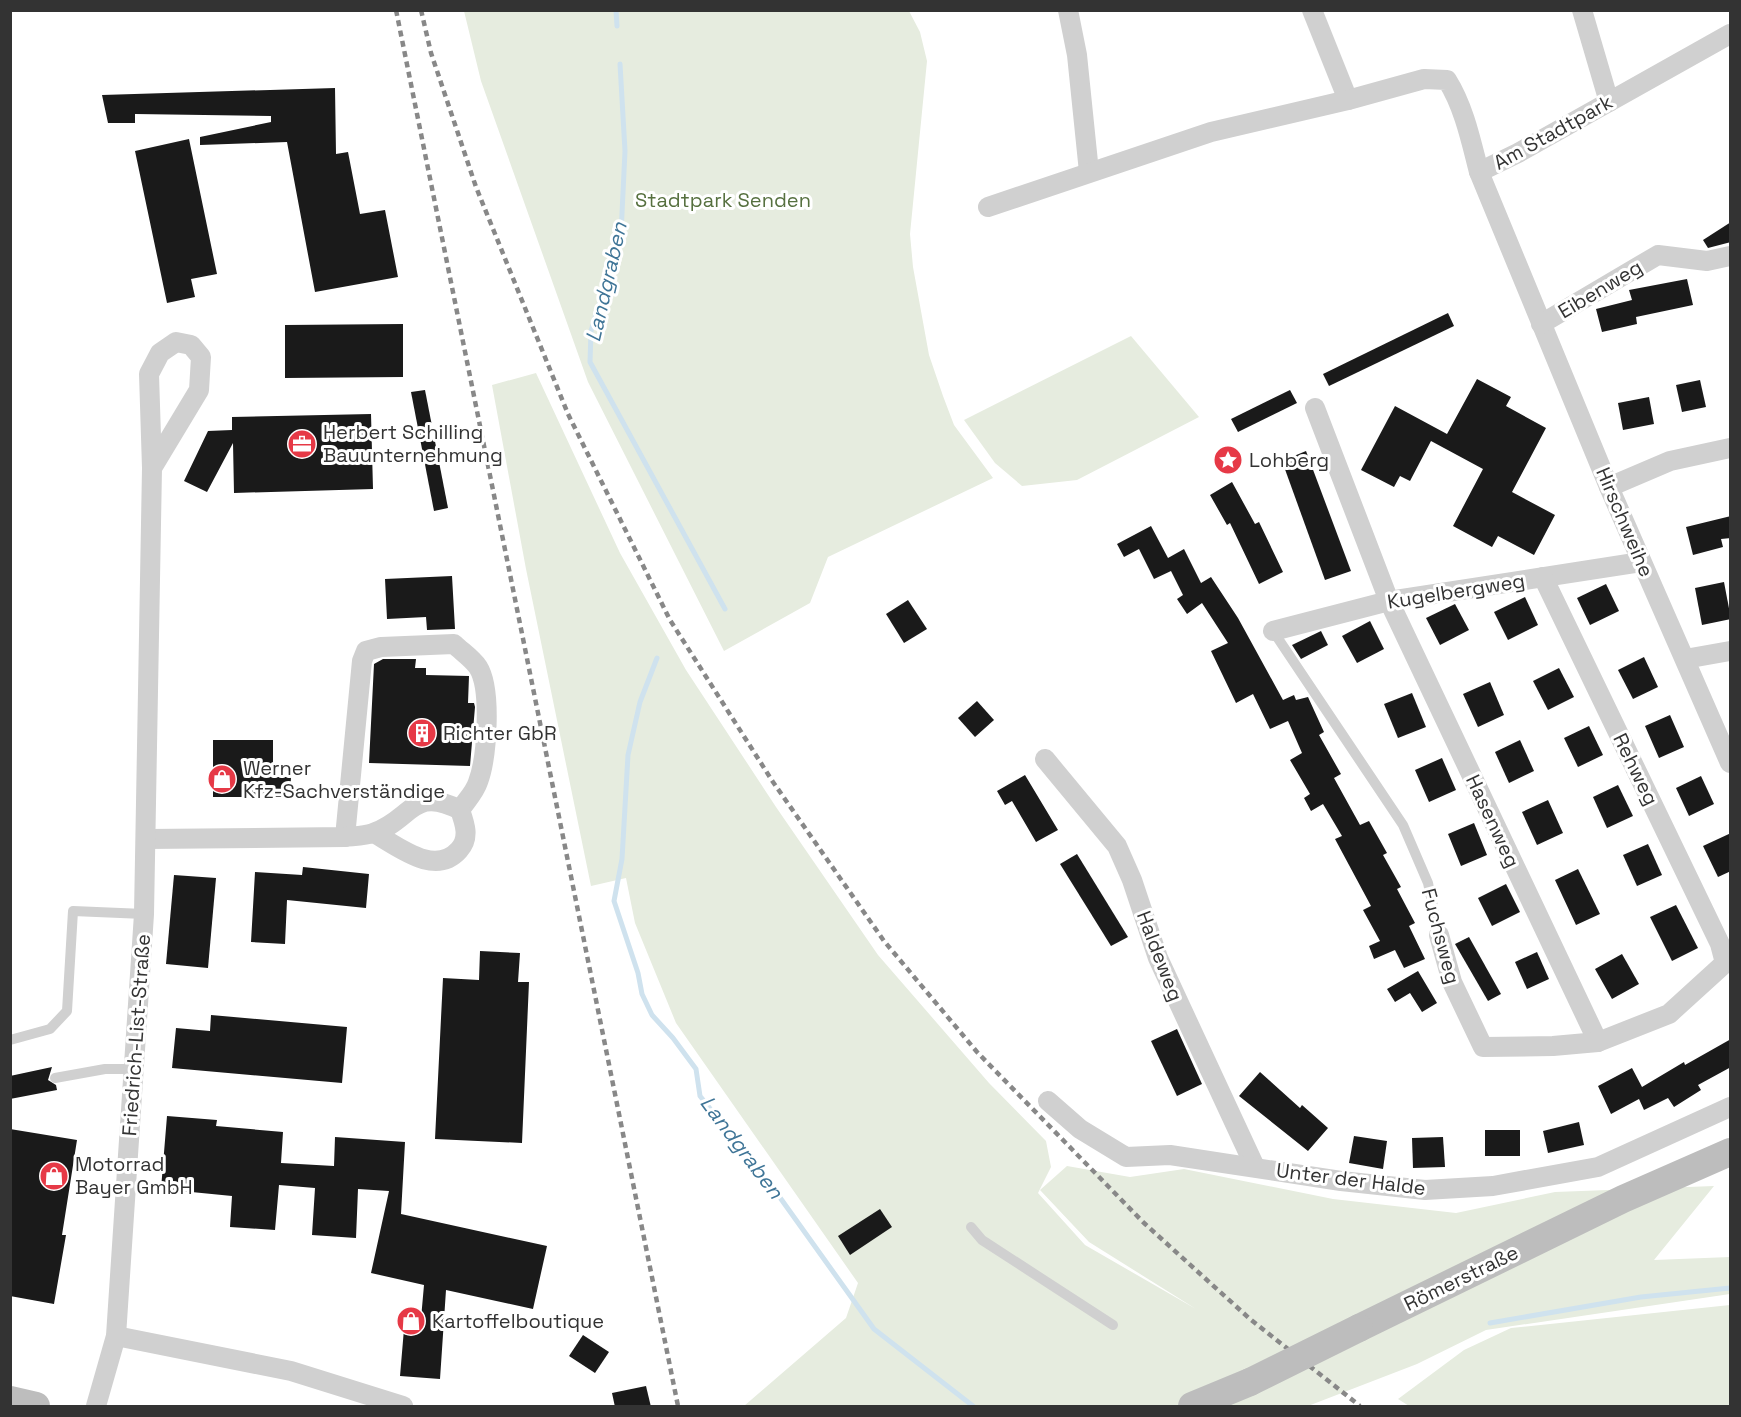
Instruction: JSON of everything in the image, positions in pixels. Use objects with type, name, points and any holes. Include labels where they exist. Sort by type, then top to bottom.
[{"type":"main road","name":"Römerstraße","points":[[1192,1407],[1250,1382],[1623,1199],[1731,1152]]},
{"type":"main road","points":[[10,1400],[36,1407]]},
{"type":"street","points":[[1068,10],[1077,55],[1089,172]]},
{"type":"street","points":[[1312,10],[1348,99]]},
{"type":"street","points":[[1582,10],[1609,102]]},
{"type":"street","name":"Am Stadtpark","points":[[1523,280],[1479,172],[1518,153],[1731,34]]},
{"type":"street","points":[[988,207],[1210,132],[1424,79],[1447,80],[1470,136],[1479,172]]},
{"type":"street","name":"Eibenweg","points":[[1541,324],[1658,255],[1707,261],[1731,256]]},
{"type":"street","name":"Hirschweihe","points":[[1523,280],[1641,562],[1731,763]]},
{"type":"street","name":"Friedrich-List-Straße","points":[[96,1407],[116,1336],[144,914],[152,468],[149,374],[160,353],[176,342],[191,345],[201,357],[202,371],[198,390],[152,468]]},
{"type":"street","name":"Hasenweg","points":[[1315,408],[1389,601],[1598,1042]]},
{"type":"street","points":[[1609,487],[1670,461],[1731,448]]},
{"type":"street","name":"Kugelbergweg","points":[[1273,631],[1389,601],[1641,562]]},
{"type":"street","name":"Rehweg","points":[[1543,577],[1720,944],[1725,963]]},
{"type":"street","points":[[345,837],[362,661],[366,651],[381,647],[454,644],[478,667],[484,686],[486,717],[482,765],[478,785],[460,810]]},
{"type":"street","points":[[1685,659],[1731,651]]},
{"type":"street","name":"Haldeweg","points":[[1045,759],[1117,846],[1132,880],[1162,968],[1255,1167]]},
{"type":"street","points":[[147,840],[345,837],[374,833],[425,800],[445,802],[460,810],[466,828],[463,845],[451,860],[437,862],[423,860],[374,833]]},
{"type":"street","name":"Fuchsweg","points":[[1439,935],[1452,982],[1483,1047],[1553,1046],[1598,1042],[1670,1014],[1725,963]]},
{"type":"street","name":"Unter der Halde","points":[[1048,1101],[1080,1129],[1126,1157],[1170,1155],[1341,1181],[1425,1190],[1493,1186],[1598,1167],[1731,1107]]},
{"type":"street","points":[[116,1336],[291,1371],[403,1407]]},
{"type":"lane","name":"Fuchsweg","points":[[1273,631],[1403,825],[1428,883],[1439,935]]},
{"type":"lane","points":[[10,1040],[50,1029],[67,1011],[73,911],[144,914]]},
{"type":"lane","points":[[55,1078],[105,1069],[133,1069]]},
{"type":"lane","points":[[971,1227],[982,1240],[1113,1325]]},
{"type":"green space","name":"Stadtpark Senden","points":[[464,11],[909,11],[920,32],[927,61],[910,234],[913,267],[929,355],[943,396],[954,425],[993,478],[828,557],[810,603],[724,651],[588,382],[481,81]]},
{"type":"green space","points":[[1131,336],[1199,417],[1077,480],[1022,486],[995,463],[964,420]]},
{"type":"green space","points":[[536,373],[620,553],[686,670],[776,807],[878,955],[989,1083],[1046,1141],[1051,1167],[1038,1193],[1085,1245],[1196,1309],[1089,1242],[1040,1190],[1067,1166],[1130,1177],[1184,1169],[1333,1199],[1456,1213],[1555,1192],[1714,1186],[1654,1260],[1730,1257],[1730,1294],[1486,1330],[1417,1364],[1308,1406],[744,1406],[846,1318],[858,1283],[676,1023],[635,923],[626,878],[591,886],[526,569],[492,385]]},
{"type":"green space","points":[[1730,1305],[1730,1406],[1409,1406],[1398,1399],[1464,1350],[1511,1328]]},
{"type":"building","points":[[335,88],[336,154],[348,152],[360,214],[385,210],[398,277],[315,292],[287,142],[200,145],[200,137],[271,122],[271,116],[135,114],[135,123],[108,123],[102,95]]},
{"type":"building","points":[[189,139],[217,274],[191,279],[195,297],[167,303],[135,151]]},
{"type":"building","points":[[1731,222],[1731,242],[1708,248],[1703,240]]},
{"type":"building","points":[[1687,279],[1693,305],[1636,317],[1637,324],[1602,332],[1596,309],[1632,300],[1629,290]]},
{"type":"building","points":[[1448,313],[1454,326],[1329,386],[1323,374]]},
{"type":"building","points":[[403,324],[403,377],[285,378],[285,325]]},
{"type":"building","points":[[1477,379],[1511,397],[1506,406],[1546,428],[1512,492],[1555,515],[1534,555],[1498,536],[1492,547],[1453,526],[1483,469],[1431,441],[1410,481],[1400,476],[1394,487],[1361,470],[1395,406],[1447,434]]},
{"type":"building","points":[[1700,380],[1706,407],[1682,412],[1676,385]]},
{"type":"building","points":[[425,390],[448,508],[434,511],[411,392]]},
{"type":"building","points":[[1290,390],[1297,403],[1238,432],[1231,419]]},
{"type":"building","points":[[1649,397],[1654,424],[1623,430],[1618,403]]},
{"type":"building","name":"Herbert Schilling Bauunternehmung","points":[[371,414],[373,489],[234,493],[233,443],[207,492],[184,481],[208,431],[232,430],[232,417]]},
{"type":"building","points":[[1306,451],[1351,571],[1325,580],[1282,461]]},
{"type":"building","points":[[1232,482],[1255,524],[1259,522],[1283,572],[1259,584],[1230,523],[1227,525],[1210,495]]},
{"type":"building","points":[[1731,516],[1731,538],[1721,539],[1723,547],[1693,555],[1686,527]]},
{"type":"building","points":[[1151,526],[1168,558],[1184,549],[1201,583],[1211,577],[1238,618],[1283,700],[1294,695],[1296,700],[1308,697],[1324,732],[1319,735],[1341,774],[1334,778],[1360,825],[1369,821],[1387,853],[1383,855],[1401,887],[1397,889],[1415,923],[1409,926],[1425,959],[1404,968],[1395,950],[1374,959],[1369,946],[1380,941],[1363,910],[1371,906],[1335,839],[1342,836],[1323,804],[1311,811],[1304,798],[1310,794],[1290,760],[1302,753],[1288,721],[1270,729],[1253,694],[1236,703],[1211,651],[1228,643],[1202,603],[1187,614],[1177,599],[1183,595],[1171,571],[1154,579],[1139,549],[1124,557],[1117,544]]},
{"type":"building","points":[[452,576],[455,629],[427,630],[426,617],[387,619],[385,579]]},
{"type":"building","points":[[1724,582],[1731,619],[1702,625],[1695,588]]},
{"type":"building","points":[[1606,584],[1619,611],[1590,625],[1577,598]]},
{"type":"building","points":[[1525,597],[1538,625],[1508,640],[1494,612]]},
{"type":"building","points":[[908,600],[927,629],[904,643],[886,614]]},
{"type":"building","points":[[1455,604],[1469,630],[1440,645],[1426,618]]},
{"type":"building","points":[[1370,621],[1384,649],[1357,663],[1342,636]]},
{"type":"building","points":[[1321,631],[1328,645],[1301,659],[1292,645]]},
{"type":"building","points":[[1644,657],[1658,687],[1633,699],[1618,670]]},
{"type":"building","name":"Richter GbR","points":[[383,659],[416,659],[415,668],[426,668],[426,675],[469,676],[468,703],[474,703],[475,707],[470,766],[369,763],[374,664]]},
{"type":"building","points":[[1559,668],[1574,697],[1548,710],[1533,681]]},
{"type":"building","points":[[1490,682],[1504,715],[1478,727],[1463,694]]},
{"type":"building","points":[[1412,693],[1426,727],[1398,738],[1384,704]]},
{"type":"building","points":[[977,701],[994,720],[975,737],[958,718]]},
{"type":"building","points":[[1670,715],[1684,747],[1659,758],[1645,726]]},
{"type":"building","points":[[1589,726],[1603,755],[1578,767],[1564,738]]},
{"type":"building","points":[[213,740],[273,740],[273,777],[291,777],[290,797],[213,797]]},
{"type":"building","points":[[1520,740],[1534,771],[1509,783],[1495,752]]},
{"type":"building","points":[[1442,758],[1456,790],[1429,802],[1415,770]]},
{"type":"building","points":[[1025,775],[1058,830],[1036,842],[1012,801],[1005,805],[997,791]]},
{"type":"building","points":[[1701,776],[1714,804],[1689,816],[1676,788]]},
{"type":"building","points":[[1618,785],[1633,816],[1607,828],[1593,797]]},
{"type":"building","points":[[1548,800],[1563,833],[1537,845],[1522,812]]},
{"type":"building","points":[[1474,823],[1487,855],[1461,866],[1448,834]]},
{"type":"building","points":[[1731,833],[1731,871],[1718,877],[1703,846]]},
{"type":"building","points":[[1648,844],[1662,875],[1637,886],[1623,855]]},
{"type":"building","points":[[1077,854],[1128,937],[1111,946],[1060,864]]},
{"type":"building","points":[[303,867],[369,874],[366,908],[287,900],[285,944],[251,942],[255,872],[302,875]]},
{"type":"building","points":[[1578,869],[1600,914],[1576,925],[1555,880]]},
{"type":"building","points":[[174,875],[216,878],[208,968],[166,964]]},
{"type":"building","points":[[1506,884],[1520,912],[1492,926],[1478,898]]},
{"type":"building","points":[[1676,905],[1698,948],[1672,961],[1650,917]]},
{"type":"building","points":[[1469,937],[1501,994],[1488,1001],[1455,944]]},
{"type":"building","points":[[480,951],[520,953],[518,982],[529,982],[522,1143],[435,1139],[443,978],[479,980]]},
{"type":"building","points":[[1537,952],[1549,979],[1527,989],[1515,962]]},
{"type":"building","points":[[1622,954],[1639,984],[1612,999],[1595,969]]},
{"type":"building","points":[[1418,971],[1437,1003],[1422,1012],[1410,993],[1395,1002],[1387,989]]},
{"type":"building","points":[[211,1015],[347,1027],[342,1083],[172,1068],[176,1028],[210,1031]]},
{"type":"building","points":[[1177,1029],[1202,1084],[1177,1096],[1151,1041]]},
{"type":"building","points":[[1731,1039],[1731,1067],[1698,1085],[1701,1090],[1674,1107],[1668,1098],[1644,1110],[1639,1099],[1611,1114],[1598,1086],[1632,1068],[1642,1087],[1684,1062],[1685,1065]]},
{"type":"building","points":[[52,1067],[48,1080],[56,1085],[57,1090],[10,1099],[10,1076]]},
{"type":"building","points":[[1260,1072],[1300,1108],[1302,1105],[1328,1128],[1308,1151],[1239,1096]]},
{"type":"building","points":[[167,1116],[217,1120],[216,1126],[283,1132],[281,1163],[334,1166],[335,1137],[405,1142],[401,1214],[547,1246],[533,1309],[446,1290],[440,1379],[400,1376],[404,1329],[420,1330],[424,1285],[371,1273],[389,1191],[358,1189],[356,1238],[312,1235],[315,1188],[279,1185],[275,1230],[230,1227],[232,1196],[161,1189]]},
{"type":"building","points":[[1579,1122],[1584,1145],[1548,1153],[1543,1131]]},
{"type":"building","points":[[10,1129],[77,1140],[62,1235],[66,1235],[54,1304],[10,1296]]},
{"type":"building","points":[[1485,1130],[1520,1130],[1520,1156],[1485,1156]]},
{"type":"building","points":[[1354,1136],[1387,1141],[1383,1169],[1349,1163]]},
{"type":"building","points":[[1443,1137],[1445,1167],[1413,1168],[1412,1138]]},
{"type":"building","points":[[880,1209],[892,1227],[850,1255],[838,1236]]},
{"type":"building","points":[[583,1335],[609,1352],[595,1373],[569,1356]]},
{"type":"building","points":[[646,1386],[651,1407],[615,1407],[612,1393]]},
{"type":"waterway","name":"Landgraben","points":[[616,10],[617,26]]},
{"type":"waterway","name":"Landgraben","points":[[620,64],[625,151],[621,234],[591,331],[590,362],[725,609]]},
{"type":"waterway","name":"Landgraben","points":[[657,658],[640,702],[628,755],[622,859],[614,901],[638,973],[642,994],[652,1015],[696,1069],[700,1096],[771,1185],[874,1329],[973,1406]]},
{"type":"waterway","points":[[1490,1323],[1641,1297],[1730,1288]]},
{"type":"railway","points":[[396,10],[678,1406]]},
{"type":"railway","points":[[421,10],[431,53],[476,187],[568,414],[670,620],[773,782],[884,941],[977,1052],[1144,1223],[1250,1319],[1360,1406]]},
{"type":"place","name":"Herbert Schilling Bauunternehmung","points":[[302,444]]},
{"type":"place","name":"Lohberg","points":[[1228,460]]},
{"type":"place","name":"Richter GbR","points":[[422,733]]},
{"type":"place","name":"Werner Kfz-Sachverständige","points":[[222,779]]},
{"type":"place","name":"Motorrad Bayer GmbH","points":[[54,1176]]},
{"type":"place","name":"Kartoffelboutique","points":[[411,1321]]}]
